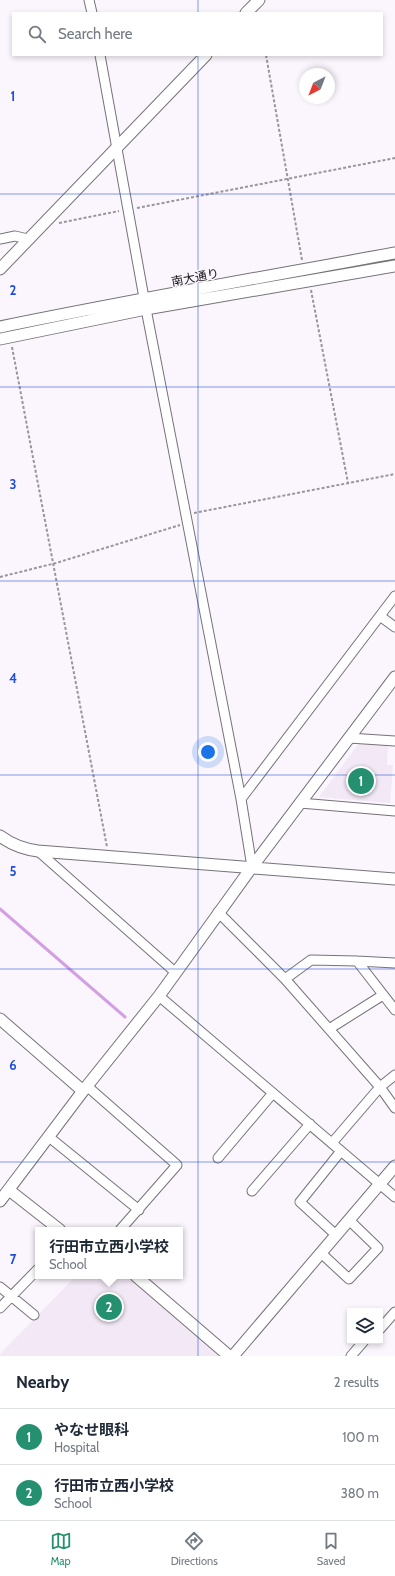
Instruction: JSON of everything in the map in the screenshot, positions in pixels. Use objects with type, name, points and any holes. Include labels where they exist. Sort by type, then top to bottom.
[{"type":"street","points":[[89,0],[92,12]]},
{"type":"street","points":[[247,12],[259,0]]},
{"type":"street","points":[[100,56],[145,304],[241,799],[252,867]]},
{"type":"street","points":[[0,269],[205,56]]},
{"type":"street","points":[[0,239],[15,236],[28,239]]},
{"type":"street","name":"南大通り","points":[[5,338],[145,304],[304,269],[395,253]]},
{"type":"street","name":"南大通り","points":[[3,324],[88,308],[145,304],[309,281],[395,266]]},
{"type":"street","points":[[241,799],[395,596]]},
{"type":"street","points":[[380,616],[395,628]]},
{"type":"street","points":[[0,1201],[85,1089],[159,996],[218,912],[395,677]]},
{"type":"street","points":[[349,738],[395,741]]},
{"type":"street","points":[[300,803],[395,811]]},
{"type":"street","points":[[0,836],[10,844],[23,849],[38,851],[395,879]]},
{"type":"street","points":[[38,851],[176,972]]},
{"type":"street","points":[[218,912],[285,979],[380,1087],[395,1108]]},
{"type":"street","points":[[285,979],[311,960],[395,964]]},
{"type":"street","points":[[357,961],[395,1010]]},
{"type":"street","points":[[329,1029],[383,995]]},
{"type":"street","points":[[159,996],[395,1197]]},
{"type":"street","points":[[0,1019],[177,1165],[123,1227]]},
{"type":"street","points":[[332,1143],[380,1087],[395,1074]]},
{"type":"street","points":[[218,1158],[273,1093]]},
{"type":"street","points":[[252,1191],[310,1124]]},
{"type":"street","points":[[49,1137],[139,1210]]},
{"type":"street","points":[[336,1236],[300,1202],[341,1151]]},
{"type":"street","points":[[233,1356],[395,1166]]},
{"type":"street","points":[[8,1190],[56,1227]]},
{"type":"street","points":[[321,1253],[349,1279],[378,1248],[349,1220]]},
{"type":"street","points":[[0,1308],[35,1272]]},
{"type":"street","points":[[139,1279],[229,1356]]},
{"type":"street","points":[[0,1287],[34,1315]]},
{"type":"street","points":[[383,1326],[395,1312]]},
{"type":"street","points":[[351,1356],[361,1344]]},
{"type":"path","points":[[266,56],[304,269]]},
{"type":"path","points":[[48,219],[56,224],[395,158]]},
{"type":"path","points":[[309,281],[348,483]]},
{"type":"path","points":[[5,338],[54,563],[108,856]]},
{"type":"path","points":[[0,577],[54,563],[187,518],[395,474]]},
{"type":"shaded area","points":[[360,742],[388,744],[387,765],[393,765],[390,803],[319,797]]},
{"type":"shaded area","points":[[73,1279],[139,1279],[229,1356],[0,1356],[0,1354]]},
{"type":"waterway","points":[[0,909],[125,1017]]},
{"type":"place","name":"やなせ眼科","points":[[361,781]]},
{"type":"place","name":"行田市立西小学校","points":[[109,1307]]}]
